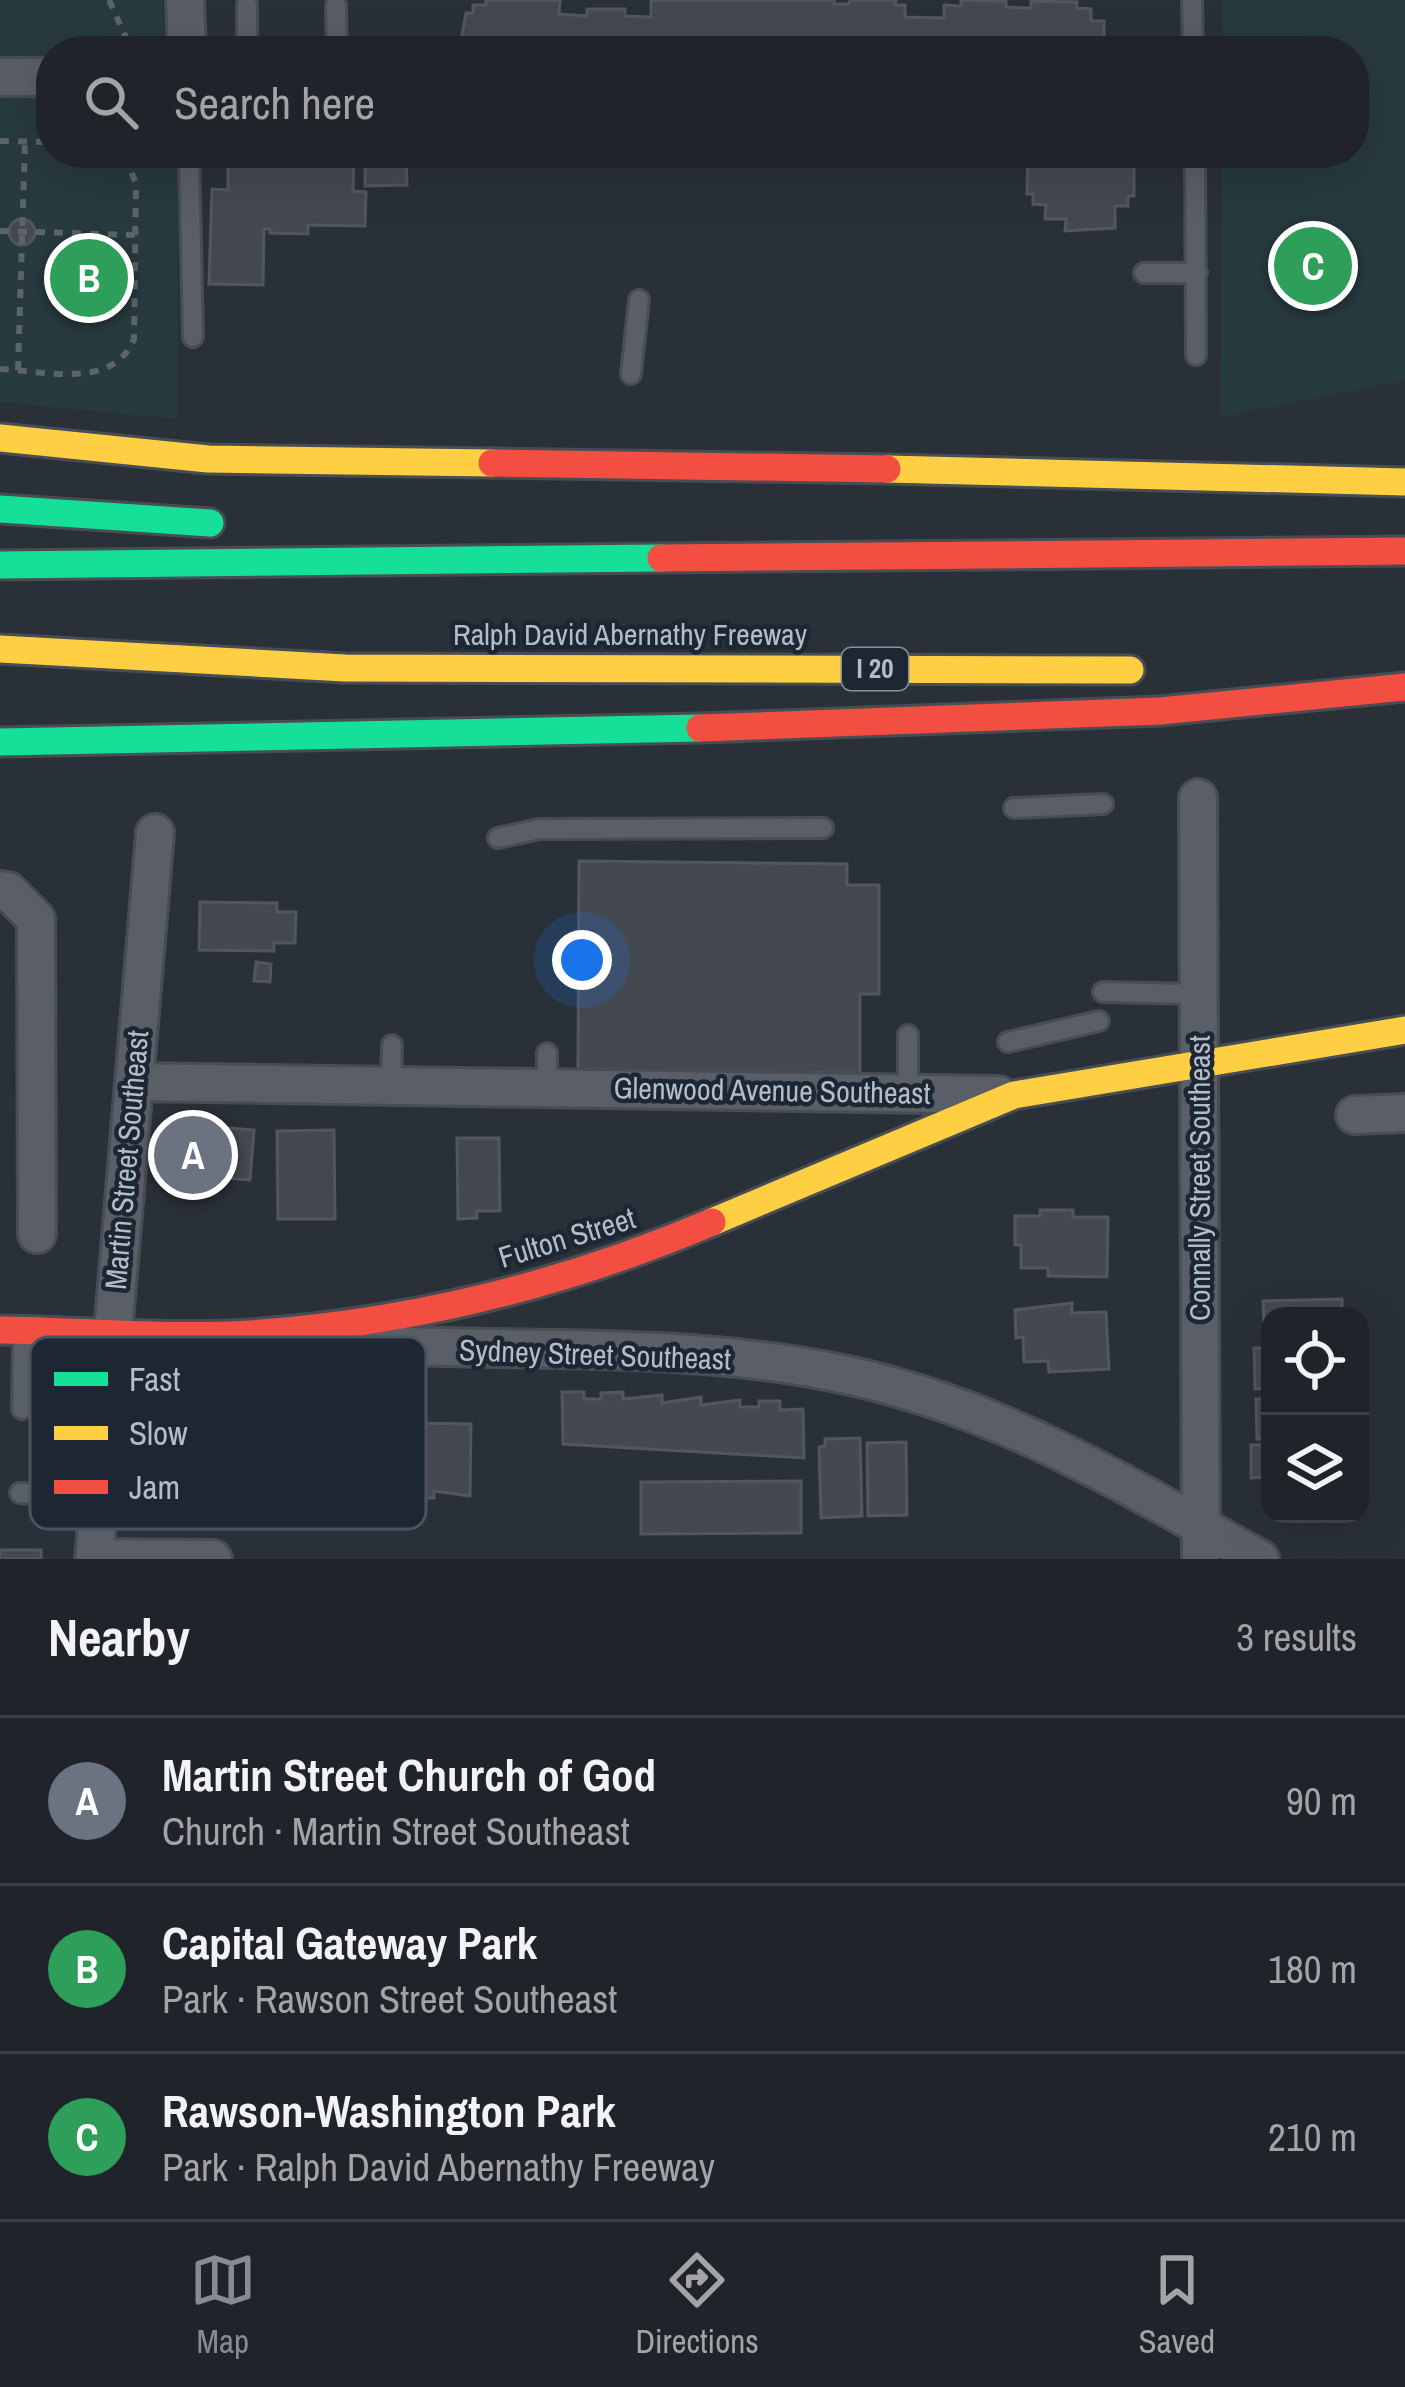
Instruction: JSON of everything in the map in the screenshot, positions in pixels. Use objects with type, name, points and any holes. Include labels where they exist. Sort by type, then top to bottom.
[{"type":"main road","points":[[0,438],[208,459],[1405,482]]},
{"type":"main road","points":[[0,509],[245,525]]},
{"type":"main road","points":[[402,533],[975,554]]},
{"type":"main road","points":[[0,565],[1405,551]]},
{"type":"main road","name":"Ralph David Abernathy Freeway","points":[[0,650],[345,668],[1146,670]]},
{"type":"main road","points":[[23,679],[345,668]]},
{"type":"main road","points":[[1287,670],[1405,670]]},
{"type":"main road","points":[[0,742],[701,728],[1160,711],[1405,687]]},
{"type":"main road","name":"Glenwood Avenue Southeast","points":[[1014,1095],[1405,1030]]},
{"type":"main road","name":"Fulton Street","points":[[11,1330],[248,1334],[401,1315],[534,1286],[655,1246],[1014,1095]]},
{"type":"street","points":[[185,0],[186,36]]},
{"type":"street","points":[[0,77],[36,77]]},
{"type":"street","name":"Connally Street Southeast","points":[[1198,798],[1201,1543]]},
{"type":"street","name":"Martin Street Southeast","points":[[112,1337],[154,833]]},
{"type":"street","points":[[0,890],[8,890],[36,919],[18,1092],[38,1234]]},
{"type":"street","name":"Glenwood Avenue Southeast","points":[[134,1082],[392,1085],[547,1071],[908,1094],[1014,1095]]},
{"type":"street","points":[[1355,1115],[1405,1112]]},
{"type":"street","name":"Sydney Street Southeast","points":[[248,1334],[281,1337]]},
{"type":"street","name":"Sydney Street Southeast","points":[[426,1349],[688,1352],[828,1371],[931,1398],[1014,1427],[1110,1473],[1201,1543],[1260,1559]]},
{"type":"street","points":[[94,1558],[213,1559]]},
{"type":"lane","points":[[1192,0],[1193,36]]},
{"type":"lane","points":[[247,5],[248,36]]},
{"type":"lane","points":[[336,6],[337,36]]},
{"type":"lane","points":[[189,168],[194,337]]},
{"type":"lane","points":[[1195,168],[1196,355]]},
{"type":"lane","points":[[1144,273],[1197,273]]},
{"type":"lane","points":[[632,374],[638,300]]},
{"type":"lane","points":[[1014,808],[1103,804]]},
{"type":"lane","points":[[498,838],[539,829],[823,828]]},
{"type":"lane","points":[[1102,992],[1199,994]]},
{"type":"lane","points":[[1008,1042],[1099,1021]]},
{"type":"lane","points":[[908,1036],[908,1094]]},
{"type":"lane","points":[[392,1045],[392,1085]]},
{"type":"lane","points":[[11,1330],[22,1409]]},
{"type":"lane","points":[[20,1493],[30,1494]]},
{"type":"path","points":[[109,0],[125,36]]},
{"type":"path","points":[[0,141],[36,142]]},
{"type":"path","points":[[19,370],[25,142]]},
{"type":"path","points":[[0,369],[98,373],[128,354],[134,339],[136,235],[136,184],[130,168]]},
{"type":"path","points":[[0,231],[136,235]]},
{"type":"green space","points":[[0,0],[162,0],[165,36],[36,36],[36,168],[178,168],[177,419],[0,402]]},
{"type":"green space","points":[[1223,0],[1405,0],[1405,380],[1220,417],[1222,168],[1369,168],[1369,36],[1223,36]]},
{"type":"building","points":[[486,0],[560,0],[559,14],[587,16],[587,9],[625,9],[625,16],[651,17],[651,0],[834,0],[834,4],[849,4],[850,0],[896,0],[895,5],[905,5],[905,17],[944,18],[944,5],[961,6],[961,0],[1006,1],[1006,7],[1031,8],[1031,1],[1077,2],[1077,8],[1091,9],[1091,21],[1104,21],[1104,36],[462,36],[466,13],[473,13],[473,5],[486,5]]},
{"type":"building","points":[[228,168],[354,168],[353,191],[366,192],[365,226],[308,225],[308,234],[264,229],[263,285],[209,284],[212,189],[228,190]]},
{"type":"building","points":[[365,168],[406,168],[407,185],[365,186]]},
{"type":"building","points":[[1028,168],[1134,168],[1134,196],[1128,196],[1128,206],[1115,206],[1115,228],[1065,231],[1066,219],[1045,219],[1046,205],[1033,204],[1033,194],[1027,194]]},
{"type":"building","points":[[22,219],[35,232],[22,245],[9,232]]},
{"type":"building","points":[[579,861],[847,864],[847,885],[879,885],[879,994],[860,994],[860,1073],[578,1071]]},
{"type":"building","points":[[200,902],[277,903],[277,912],[296,912],[295,943],[274,943],[274,951],[199,950]]},
{"type":"building","points":[[256,962],[271,964],[270,982],[254,981]]},
{"type":"building","points":[[171,1123],[254,1130],[250,1180],[166,1174]]},
{"type":"building","points":[[334,1130],[335,1219],[278,1219],[277,1131]]},
{"type":"building","points":[[457,1138],[499,1138],[500,1211],[477,1211],[477,1218],[458,1219]]},
{"type":"building","points":[[1040,1210],[1108,1217],[1107,1277],[1048,1276],[1048,1268],[1021,1268],[1015,1216],[1040,1216]]},
{"type":"building","points":[[1342,1299],[1342,1307],[1263,1307],[1263,1301]]},
{"type":"building","points":[[1072,1303],[1072,1313],[1106,1312],[1109,1369],[1049,1372],[1048,1361],[1024,1362],[1023,1337],[1016,1338],[1015,1310]]},
{"type":"building","points":[[1254,1348],[1261,1348],[1261,1389],[1255,1389]]},
{"type":"building","points":[[562,1392],[584,1392],[584,1399],[601,1399],[601,1393],[623,1392],[623,1399],[662,1395],[662,1403],[701,1397],[701,1405],[740,1400],[740,1407],[780,1401],[780,1410],[803,1409],[804,1458],[563,1444]]},
{"type":"building","points":[[1256,1399],[1261,1399],[1261,1439],[1257,1439]]},
{"type":"building","points":[[426,1423],[471,1424],[470,1496],[434,1491],[434,1498],[426,1498]]},
{"type":"building","points":[[860,1438],[862,1516],[821,1518],[819,1447],[825,1446],[825,1439]]},
{"type":"building","points":[[906,1442],[907,1515],[868,1516],[867,1443]]},
{"type":"building","points":[[1251,1445],[1261,1445],[1261,1477],[1251,1478]]},
{"type":"building","points":[[801,1481],[801,1533],[641,1534],[641,1482]]},
{"type":"building","points":[[0,1550],[41,1550],[41,1559],[0,1559]]},
{"type":"traffic: fast","points":[[0,509],[210,523]]},
{"type":"traffic: fast","points":[[0,565],[661,558]]},
{"type":"traffic: fast","points":[[0,742],[700,728]]},
{"type":"traffic: slow","points":[[0,438],[208,459],[492,463]]},
{"type":"traffic: slow","points":[[887,469],[1405,482]]},
{"type":"traffic: slow","points":[[0,649],[345,668],[1130,670]]},
{"type":"traffic: slow","points":[[712,1222],[1014,1095],[1405,1030]]},
{"type":"traffic: jam","points":[[492,463],[887,469]]},
{"type":"traffic: jam","points":[[661,558],[1405,551]]},
{"type":"traffic: jam","points":[[700,728],[1160,711],[1405,687]]},
{"type":"traffic: jam","points":[[0,1330],[218,1335],[368,1321],[543,1282],[712,1222]]},
{"type":"place","name":"Rawson-Washington Park","points":[[1313,266]]},
{"type":"place","name":"Capital Gateway Park","points":[[89,278]]},
{"type":"place","name":"Martin Street Church of God","points":[[193,1155]]}]
